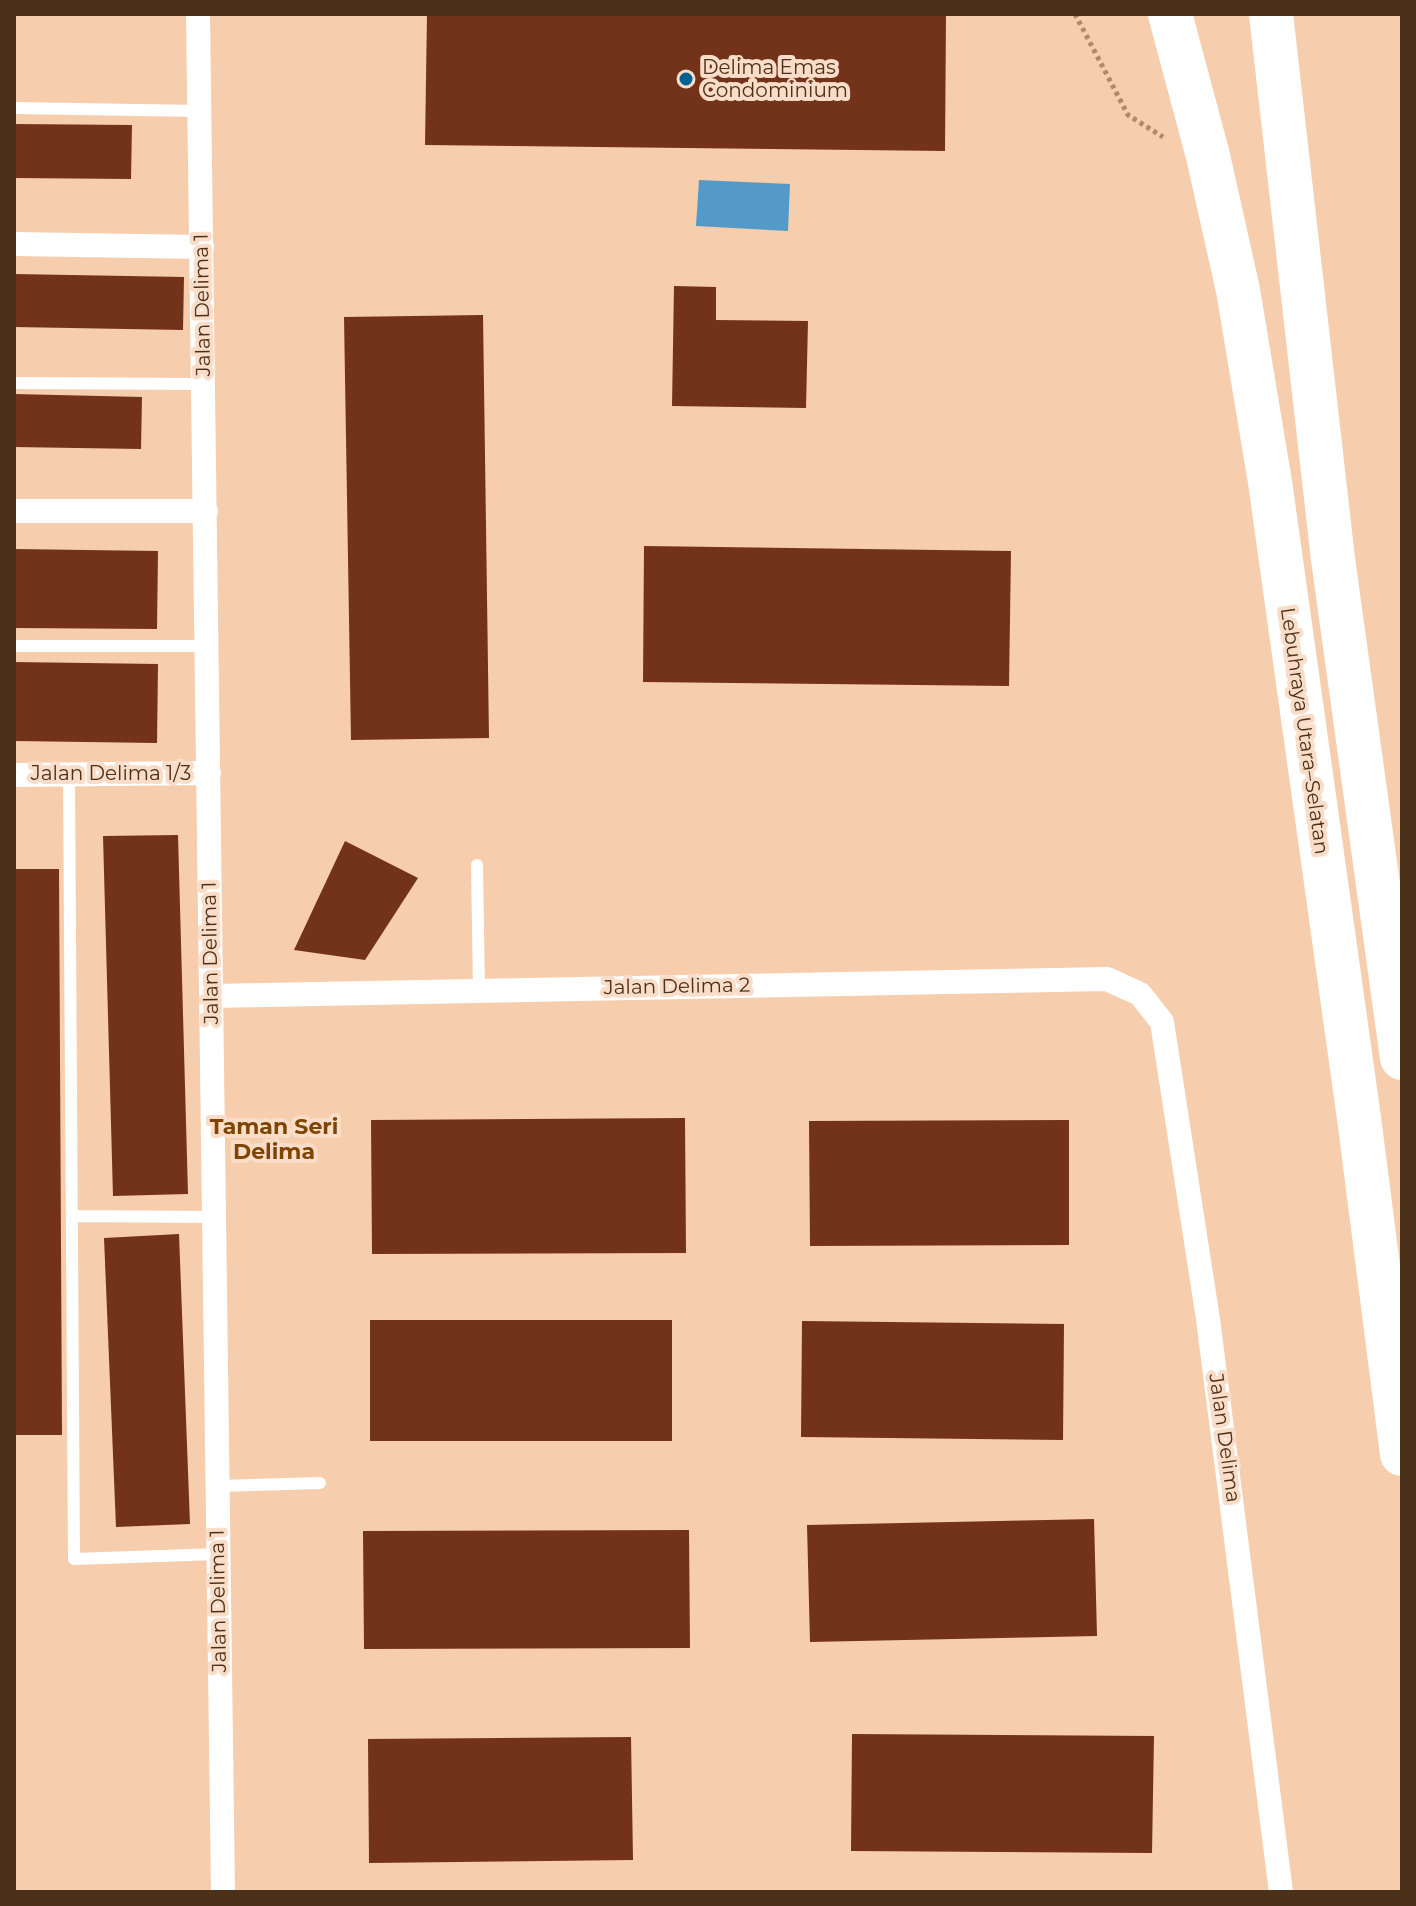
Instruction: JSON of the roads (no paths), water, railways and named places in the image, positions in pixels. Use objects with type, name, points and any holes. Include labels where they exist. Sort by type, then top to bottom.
[{"type":"highway","name":"Lebuhraya Utara–Selatan","points":[[1170,14],[1208,156],[1238,290],[1270,482],[1359,1118],[1402,1454]]},
{"type":"highway","points":[[1185,14],[1208,156]]},
{"type":"highway","points":[[1271,14],[1333,559],[1402,1058]]},
{"type":"street","name":"Jalan Delima 1","points":[[198,14],[223,1892]]},
{"type":"street","points":[[14,244],[202,247]]},
{"type":"street","points":[[14,511],[206,511]]},
{"type":"street","name":"Jalan Delima 1/3","points":[[14,775],[209,773]]},
{"type":"street","name":"Jalan Delima 2","points":[[211,996],[1107,979],[1140,994]]},
{"type":"street","name":"Jalan Delima","points":[[1140,994],[1162,1022],[1208,1319],[1281,1892]]},
{"type":"lane","points":[[14,108],[200,111]]},
{"type":"lane","points":[[14,383],[204,384]]},
{"type":"lane","points":[[14,646],[207,646]]},
{"type":"lane","points":[[69,775],[74,1559],[218,1554]]},
{"type":"lane","points":[[477,865],[479,991]]},
{"type":"lane","points":[[74,1216],[214,1217]]},
{"type":"lane","points":[[218,1486],[320,1483]]},
{"type":"water","points":[[699,180],[790,184],[788,231],[696,226]]},
{"type":"place","name":"Delima Emas Condominium","points":[[686,79]]},
{"type":"district","name":"Taman Seri Delima","points":[[274,1140]]}]
